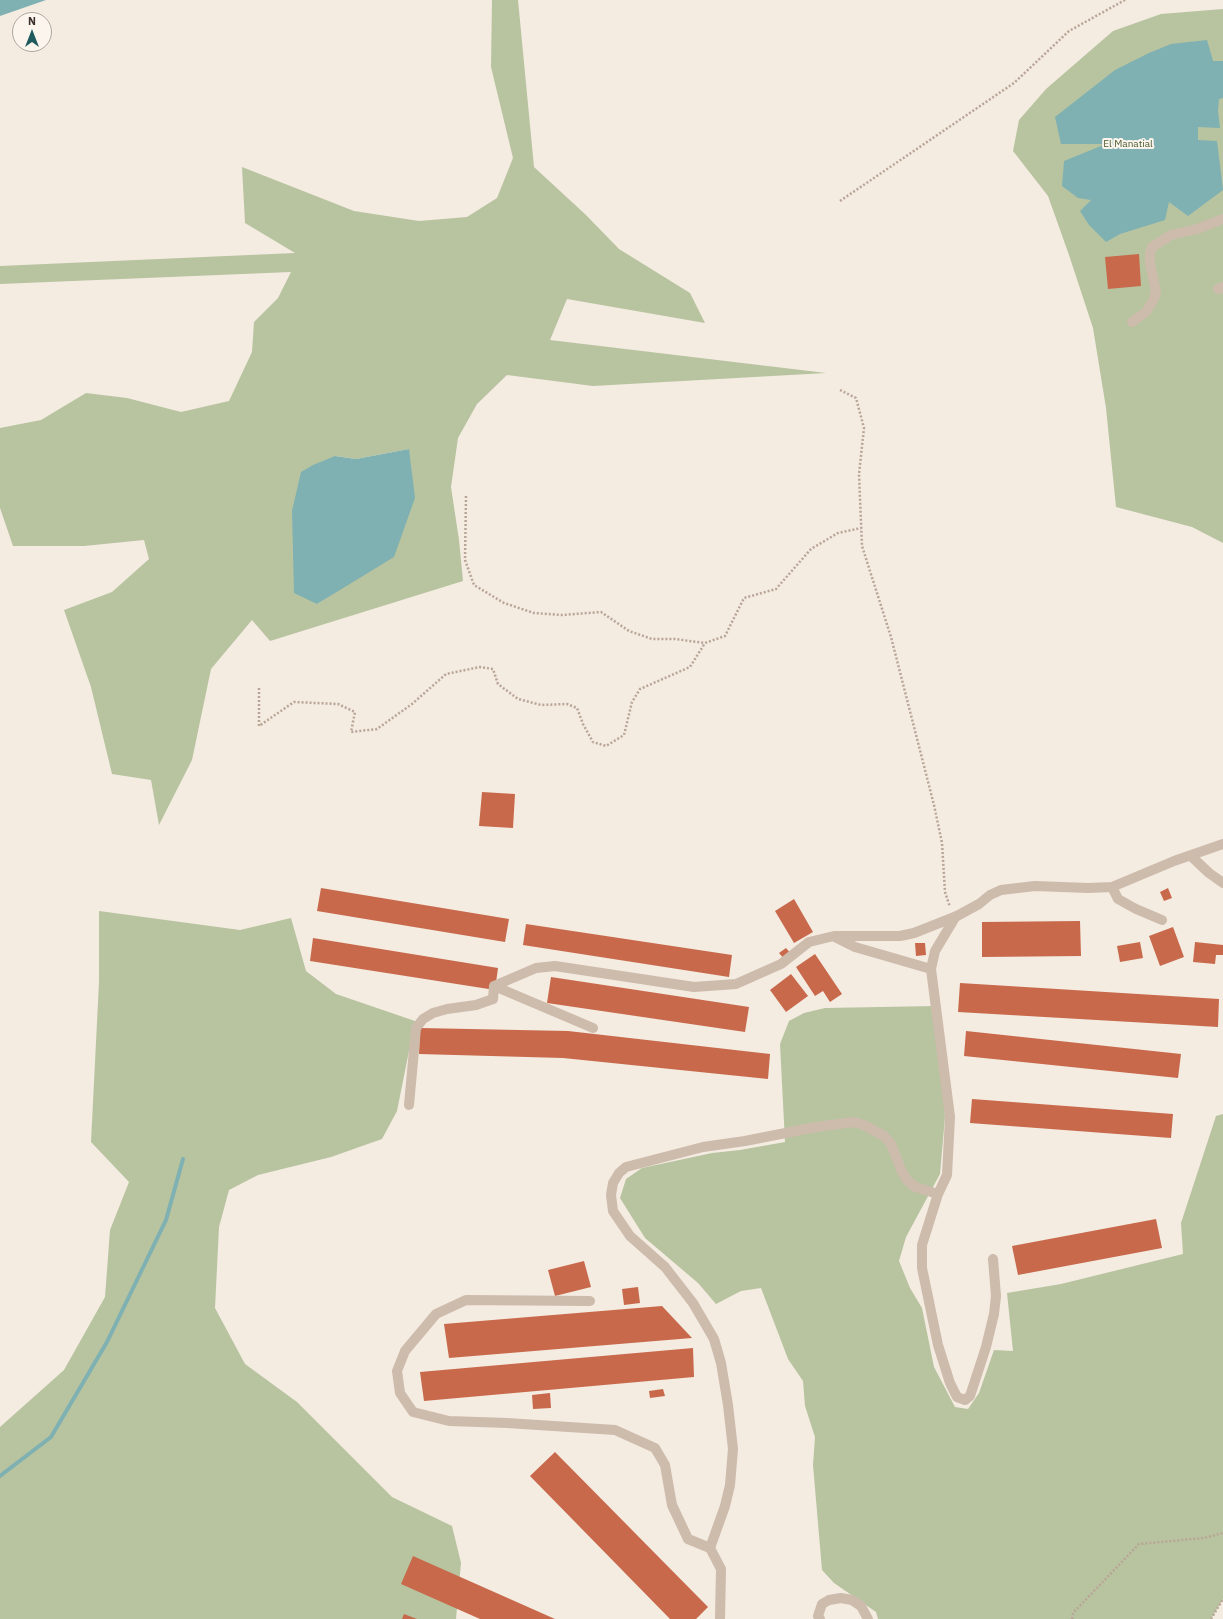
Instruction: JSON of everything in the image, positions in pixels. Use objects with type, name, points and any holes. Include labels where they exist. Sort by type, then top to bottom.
[{"type":"street","points":[[1132,322],[1146,312],[1154,298],[1156,291],[1150,258],[1152,247],[1170,235],[1197,229],[1223,219]]},
{"type":"street","points":[[494,986],[536,968],[556,966],[694,987],[736,984],[781,964],[809,942],[834,936],[900,936],[914,933],[957,916],[979,904],[990,895],[1001,890],[1035,886],[1088,888],[1112,887],[1174,861],[1223,844]]},
{"type":"street","points":[[1191,856],[1209,873],[1223,882]]},
{"type":"street","points":[[1112,887],[1118,899],[1136,909],[1162,920]]},
{"type":"street","points":[[957,916],[935,951],[931,969],[950,1117],[947,1174],[938,1194],[922,1245],[922,1268],[938,1345],[950,1383],[957,1397],[965,1400],[970,1396],[986,1347],[994,1314],[996,1296],[993,1259]]},
{"type":"street","points":[[834,936],[855,947],[931,969]]},
{"type":"street","points":[[494,986],[593,1028]]},
{"type":"street","points":[[409,1105],[416,1028],[423,1019],[433,1013],[448,1008],[476,1005],[494,999],[494,986]]},
{"type":"street","points":[[710,1548],[725,1506],[730,1485],[733,1449],[721,1363],[714,1339],[693,1303],[665,1267],[630,1236],[613,1211],[611,1195],[613,1183],[619,1173],[626,1167],[703,1147],[745,1141],[816,1127],[854,1122],[864,1125],[884,1136],[888,1140],[902,1172],[907,1180],[915,1187],[938,1194]]},
{"type":"street","points":[[590,1301],[466,1300],[436,1314],[405,1351],[397,1371],[400,1393],[413,1412],[449,1421],[615,1430],[655,1448],[666,1465],[672,1505],[688,1539],[710,1548],[721,1569],[720,1619]]},
{"type":"street","points":[[820,1619],[818,1616],[822,1604],[829,1600],[841,1598],[852,1600],[861,1606],[868,1619]]},
{"type":"path","points":[[840,201],[1014,83],[1069,31],[1125,0]]},
{"type":"path","points":[[840,390],[856,398],[864,428],[860,474],[862,546],[891,637],[934,805],[942,842],[945,892],[949,906],[957,916]]},
{"type":"path","points":[[466,496],[465,560],[474,585],[504,603],[534,613],[562,615],[600,612],[629,630],[652,639],[675,639],[705,643],[725,636],[744,598],[776,589],[811,549],[838,533],[861,528]]},
{"type":"path","points":[[260,688],[260,726],[294,702],[338,704],[355,712],[351,732],[377,729],[412,704],[446,674],[480,667],[492,669],[498,684],[518,699],[542,705],[567,704],[577,708],[583,724],[593,742],[606,746],[624,735],[632,702],[640,689],[690,667],[705,643]]},
{"type":"path","points":[[1072,1619],[1073,1614],[1139,1544],[1204,1538],[1223,1533]]},
{"type":"path","points":[[1211,1619],[1223,1599]]},
{"type":"green space","points":[[492,0],[518,0],[534,167],[586,215],[619,249],[690,293],[705,323],[567,299],[550,340],[826,373],[593,386],[507,375],[477,404],[458,438],[451,487],[459,540],[463,581],[270,641],[252,620],[211,669],[192,760],[159,825],[151,780],[112,774],[91,687],[64,610],[112,592],[149,559],[144,540],[84,546],[13,546],[0,508],[0,428],[41,420],[86,393],[127,398],[181,412],[229,401],[252,352],[254,322],[278,298],[291,272],[0,284],[0,266],[295,253],[245,223],[242,167],[354,211],[419,221],[467,217],[497,198],[513,158],[491,67]],"holes":[[[409,449],[346,585],[317,604],[335,456],[356,459]]]},
{"type":"green space","name":"El Manatial","points":[[1223,9],[1223,543],[1192,527],[1116,507],[1106,408],[1093,328],[1048,196],[1013,151],[1019,120],[1046,89],[1113,31],[1161,14]]},
{"type":"green space","points":[[99,911],[240,930],[291,918],[306,971],[336,994],[415,1021],[397,1111],[382,1139],[331,1157],[258,1175],[229,1190],[219,1227],[215,1308],[245,1364],[297,1402],[392,1497],[452,1526],[461,1563],[456,1619],[0,1619],[0,1427],[64,1370],[105,1297],[110,1230],[129,1182],[91,1142],[99,982]]},
{"type":"green space","points":[[936,1006],[945,1117],[940,1174],[906,1237],[899,1261],[910,1288],[922,1308],[934,1367],[955,1407],[968,1409],[979,1393],[994,1350],[1013,1351],[1007,1293],[1061,1284],[1183,1254],[1181,1223],[1216,1116],[1223,1114],[1223,1599],[1211,1619],[878,1619],[876,1612],[834,1583],[822,1570],[813,1465],[815,1437],[805,1406],[803,1381],[788,1359],[761,1288],[741,1291],[716,1304],[698,1283],[645,1238],[620,1198],[626,1179],[642,1168],[712,1153],[740,1150],[785,1142],[780,1044],[789,1021],[804,1013],[825,1008]]},
{"type":"water","points":[[0,0],[46,0],[0,16]]},
{"type":"water","points":[[1207,40],[1213,61],[1223,61],[1223,98],[1219,99],[1218,111],[1220,128],[1198,127],[1198,140],[1217,141],[1223,190],[1188,216],[1169,202],[1165,220],[1120,234],[1106,242],[1089,225],[1080,211],[1091,200],[1078,198],[1062,186],[1064,161],[1106,144],[1061,144],[1055,117],[1115,70],[1171,44]]},
{"type":"water","points":[[409,449],[415,498],[394,557],[317,604],[294,593],[292,511],[301,472],[313,465],[335,456],[356,459]]},
{"type":"building","points":[[1139,254],[1141,286],[1108,289],[1105,257]]},
{"type":"building","points":[[482,792],[515,794],[513,828],[479,826]]},
{"type":"building","points":[[321,888],[509,919],[505,942],[317,911]]},
{"type":"building","points":[[1168,888],[1172,898],[1164,901],[1160,892]]},
{"type":"building","points":[[794,899],[813,932],[794,943],[775,911]]},
{"type":"building","points":[[1080,921],[1081,956],[982,957],[982,922]]},
{"type":"building","points":[[526,924],[732,955],[729,977],[523,945]]},
{"type":"building","points":[[1173,927],[1184,957],[1160,966],[1149,936]]},
{"type":"building","points":[[313,938],[498,968],[495,990],[310,961]]},
{"type":"building","points":[[1140,942],[1143,958],[1120,962],[1117,946]]},
{"type":"building","points":[[1195,942],[1223,945],[1223,955],[1216,955],[1215,964],[1193,962]]},
{"type":"building","points":[[915,943],[925,943],[926,955],[916,956]]},
{"type":"building","points":[[786,948],[792,955],[785,960],[779,953]]},
{"type":"building","points":[[815,954],[842,994],[830,1002],[823,991],[815,996],[796,967]]},
{"type":"building","points":[[791,974],[808,996],[786,1012],[770,990]]},
{"type":"building","points":[[551,977],[749,1007],[745,1032],[547,1003]]},
{"type":"building","points":[[960,983],[1219,999],[1218,1027],[958,1012]]},
{"type":"building","points":[[420,1028],[568,1031],[770,1054],[768,1079],[563,1058],[419,1054]]},
{"type":"building","points":[[966,1031],[1181,1054],[1178,1078],[964,1056]]},
{"type":"building","points":[[972,1099],[1173,1114],[1171,1138],[970,1123]]},
{"type":"building","points":[[1156,1219],[1162,1248],[1018,1275],[1012,1246]]},
{"type":"building","points":[[584,1261],[591,1287],[555,1296],[548,1270]]},
{"type":"building","points":[[638,1287],[640,1303],[624,1305],[622,1289]]},
{"type":"building","points":[[662,1306],[692,1338],[449,1358],[444,1324]]},
{"type":"building","points":[[693,1348],[694,1377],[424,1401],[420,1372]]},
{"type":"building","points":[[663,1389],[665,1396],[650,1398],[649,1391]]},
{"type":"building","points":[[550,1393],[551,1408],[533,1409],[532,1395]]},
{"type":"building","points":[[555,1452],[708,1607],[696,1619],[670,1619],[530,1476]]},
{"type":"building","points":[[413,1556],[555,1619],[480,1619],[401,1584]]},
{"type":"building","points":[[404,1614],[417,1619],[402,1619]]},
{"type":"waterway","points":[[0,1476],[51,1437],[107,1342],[166,1220],[183,1159]]}]
